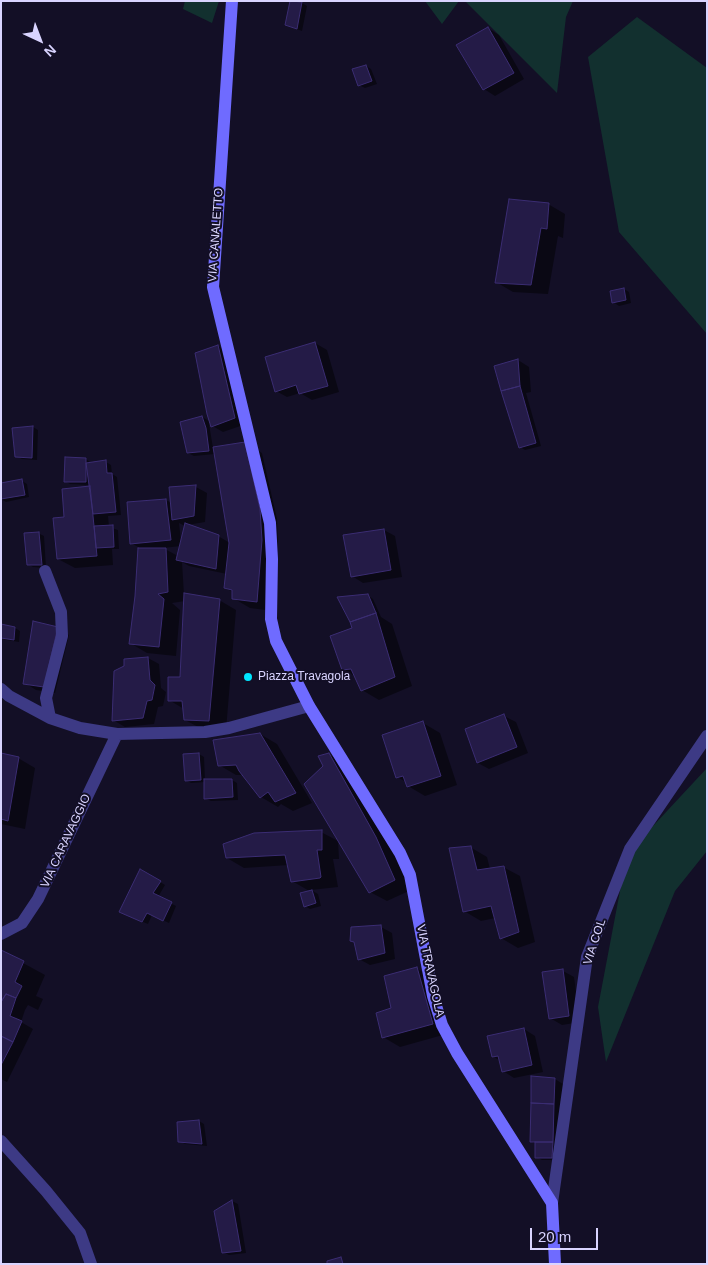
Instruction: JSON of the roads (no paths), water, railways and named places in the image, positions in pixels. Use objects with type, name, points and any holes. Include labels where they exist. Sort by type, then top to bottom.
[{"type":"street","name":"VIA CANALETTO","points":[[232,1],[213,287],[270,523]]},
{"type":"street","name":"VIA TRAVAGOLA","points":[[270,523],[272,559],[271,620],[276,641],[309,706],[400,853],[410,875],[433,996],[442,1025],[457,1053],[552,1204],[555,1264]]},
{"type":"street","points":[[45,570],[61,612],[62,636],[46,698],[50,718]]},
{"type":"street","points":[[1,689],[9,696],[50,718],[80,728],[117,734],[205,732],[229,728],[309,706]]},
{"type":"street","name":"VIA CARAVAGGIO","points":[[1,934],[22,923],[38,899],[117,734]]},
{"type":"street","name":"VIA COL","points":[[552,1204],[587,957],[630,849],[707,736]]},
{"type":"street","points":[[1,1141],[46,1191],[80,1233],[91,1264]]},
{"type":"place","name":"Piazza Travagola","points":[[248,677]]}]
